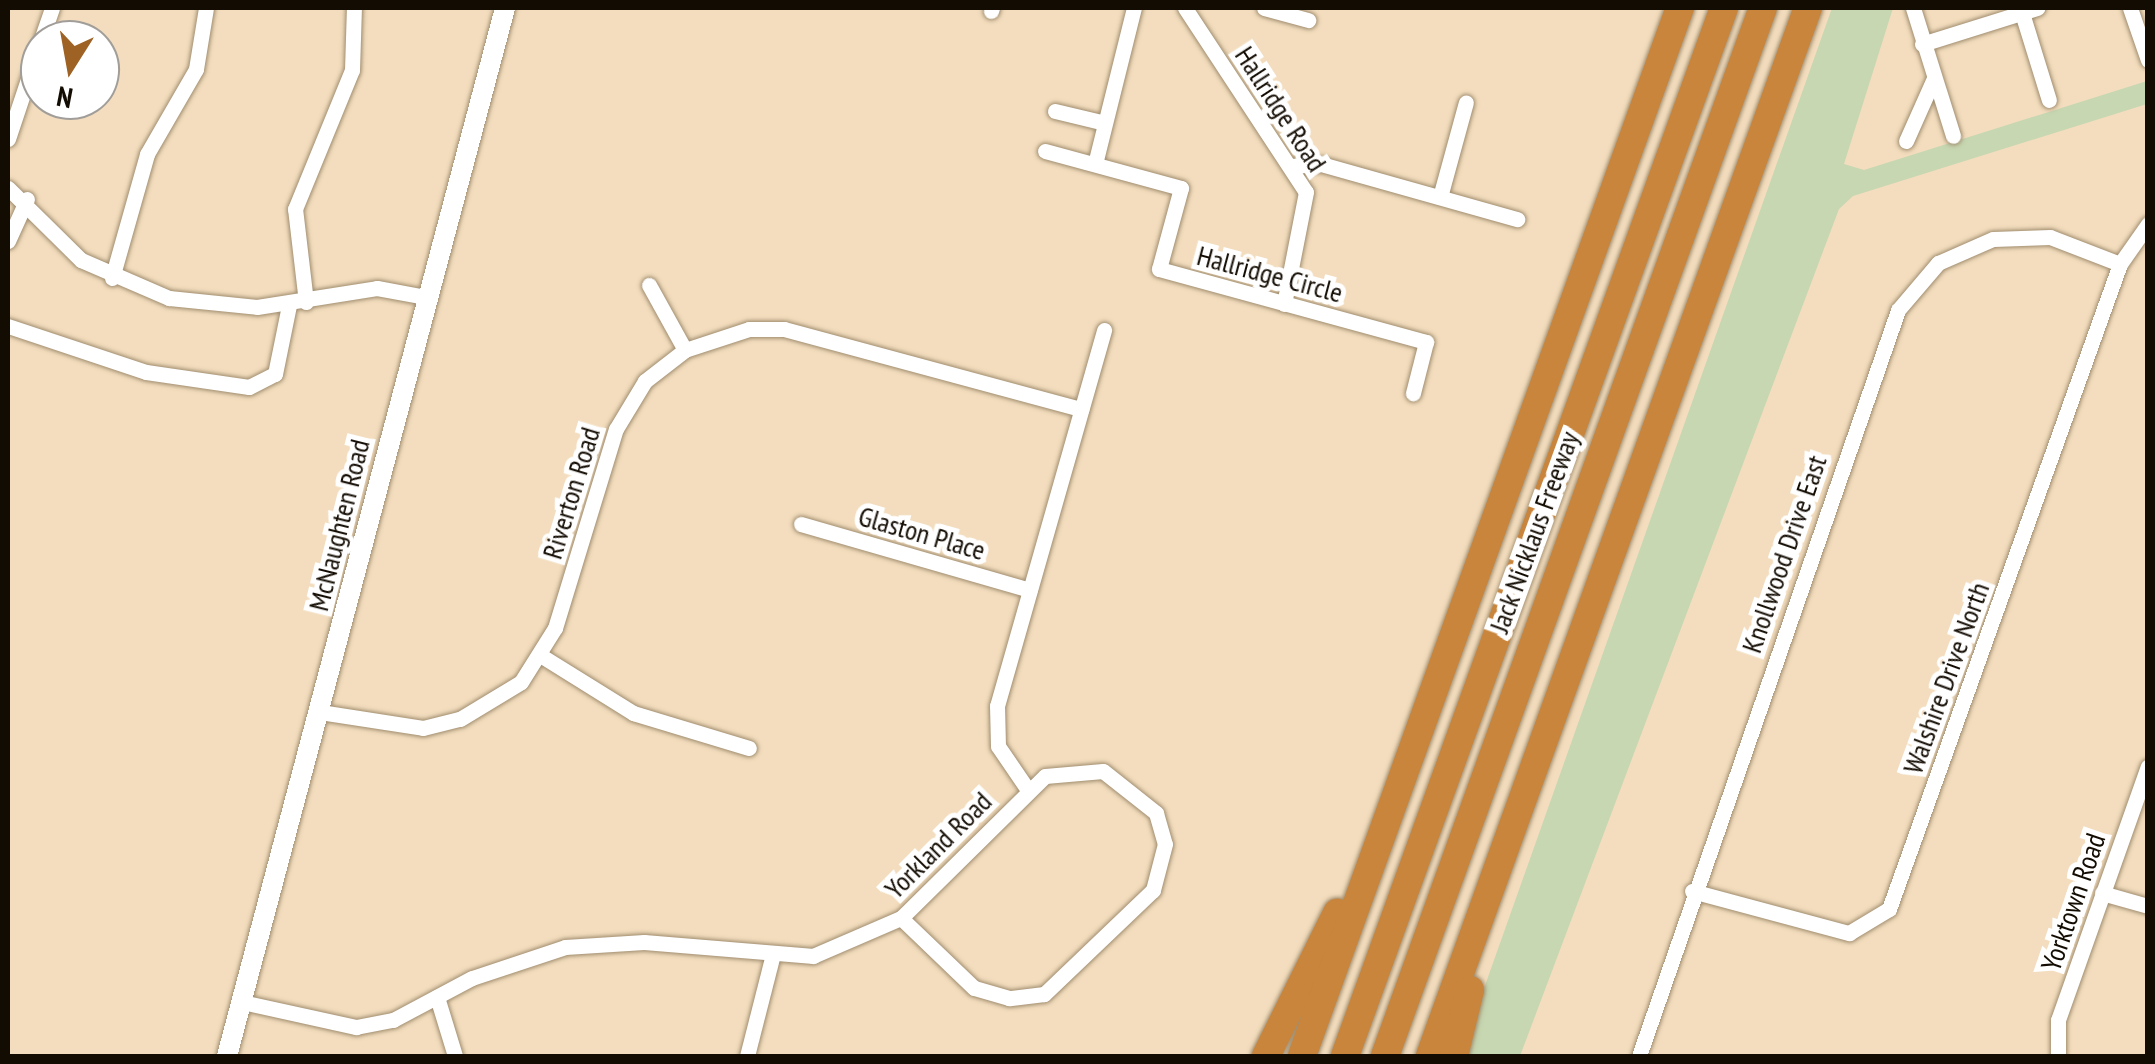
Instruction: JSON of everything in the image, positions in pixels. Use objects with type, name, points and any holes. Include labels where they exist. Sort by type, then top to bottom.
[{"type":"highway","points":[[1302,1056],[1680,8]]},
{"type":"highway","name":"Jack Nicklaus Freeway","points":[[1344,1056],[1724,8]]},
{"type":"highway","name":"Jack Nicklaus Freeway","points":[[1384,1056],[1764,8]]},
{"type":"highway","points":[[1430,1056],[1808,8]]},
{"type":"highway","points":[[1266,1056],[1383,834]]},
{"type":"highway","points":[[1454,1056],[1500,862]]},
{"type":"street","points":[[112,278],[147,154],[196,70],[206,8]]},
{"type":"street","points":[[8,326],[146,372],[249,388],[275,374],[298,303],[295,209],[352,70],[354,8]]},
{"type":"street","name":"McNaughten Road","points":[[227,1056],[505,8]]},
{"type":"street","points":[[1095,164],[1134,8]]},
{"type":"street","name":"Hallridge Road","points":[[1185,8],[1291,166],[1308,206],[1284,304]]},
{"type":"street","points":[[1264,8],[1308,20]]},
{"type":"street","points":[[1913,8],[1953,136]]},
{"type":"street","points":[[2130,8],[2148,60]]},
{"type":"street","points":[[1922,44],[2029,10],[2049,100]]},
{"type":"street","points":[[1906,141],[1934,78]]},
{"type":"street","points":[[1440,197],[1466,102]]},
{"type":"street","points":[[8,140],[20,103]]},
{"type":"street","points":[[1055,111],[1105,124]]},
{"type":"street","name":"Hallridge Circle","points":[[1046,152],[1182,188],[1159,269],[1426,342],[1412,393]]},
{"type":"street","points":[[1291,166],[1321,164],[1516,219]]},
{"type":"street","points":[[8,188],[26,199],[80,260],[112,278],[188,302],[298,303],[376,288],[426,297]]},
{"type":"street","points":[[8,241],[26,199]]},
{"type":"street","points":[[2120,264],[2148,224]]},
{"type":"street","name":"Knollwood Drive East","points":[[1638,1056],[1692,890],[1909,292],[1954,252],[2018,234],[2071,242],[2120,264]]},
{"type":"street","name":"Walshire Drive North","points":[[1692,890],[1839,932],[1884,917],[2120,264]]},
{"type":"street","points":[[648,285],[685,350]]},
{"type":"street","name":"Riverton Road","points":[[320,712],[394,730],[460,719],[521,682],[540,655],[605,451],[645,381],[685,350],[750,329],[784,330],[1082,409]]},
{"type":"street","name":"Yorkland Road","points":[[242,1002],[356,1026],[564,947],[644,942],[772,958],[854,944],[901,918],[1028,790],[998,746],[997,706],[1104,330]]},
{"type":"street","name":"Glaston Place","points":[[801,524],[1030,590]]},
{"type":"street","points":[[540,655],[633,713],[749,748]]},
{"type":"street","name":"Yorktown Road","points":[[2058,1056],[2058,1020],[2148,766]]},
{"type":"street","points":[[901,918],[964,980],[997,997],[1044,994],[1094,954],[1154,890],[1164,844],[1156,813],[1138,790],[1103,770],[1064,770],[1028,790]]},
{"type":"street","points":[[2102,893],[2148,906]]},
{"type":"street","points":[[766,1056],[748,1054],[772,958]]},
{"type":"street","points":[[437,997],[454,1056]]},
{"type":"green space","points":[[1832,8],[1893,8],[1844,164],[1864,170],[2147,81],[2147,104],[1853,196],[1839,209],[1520,1056],[1460,1056]]}]
